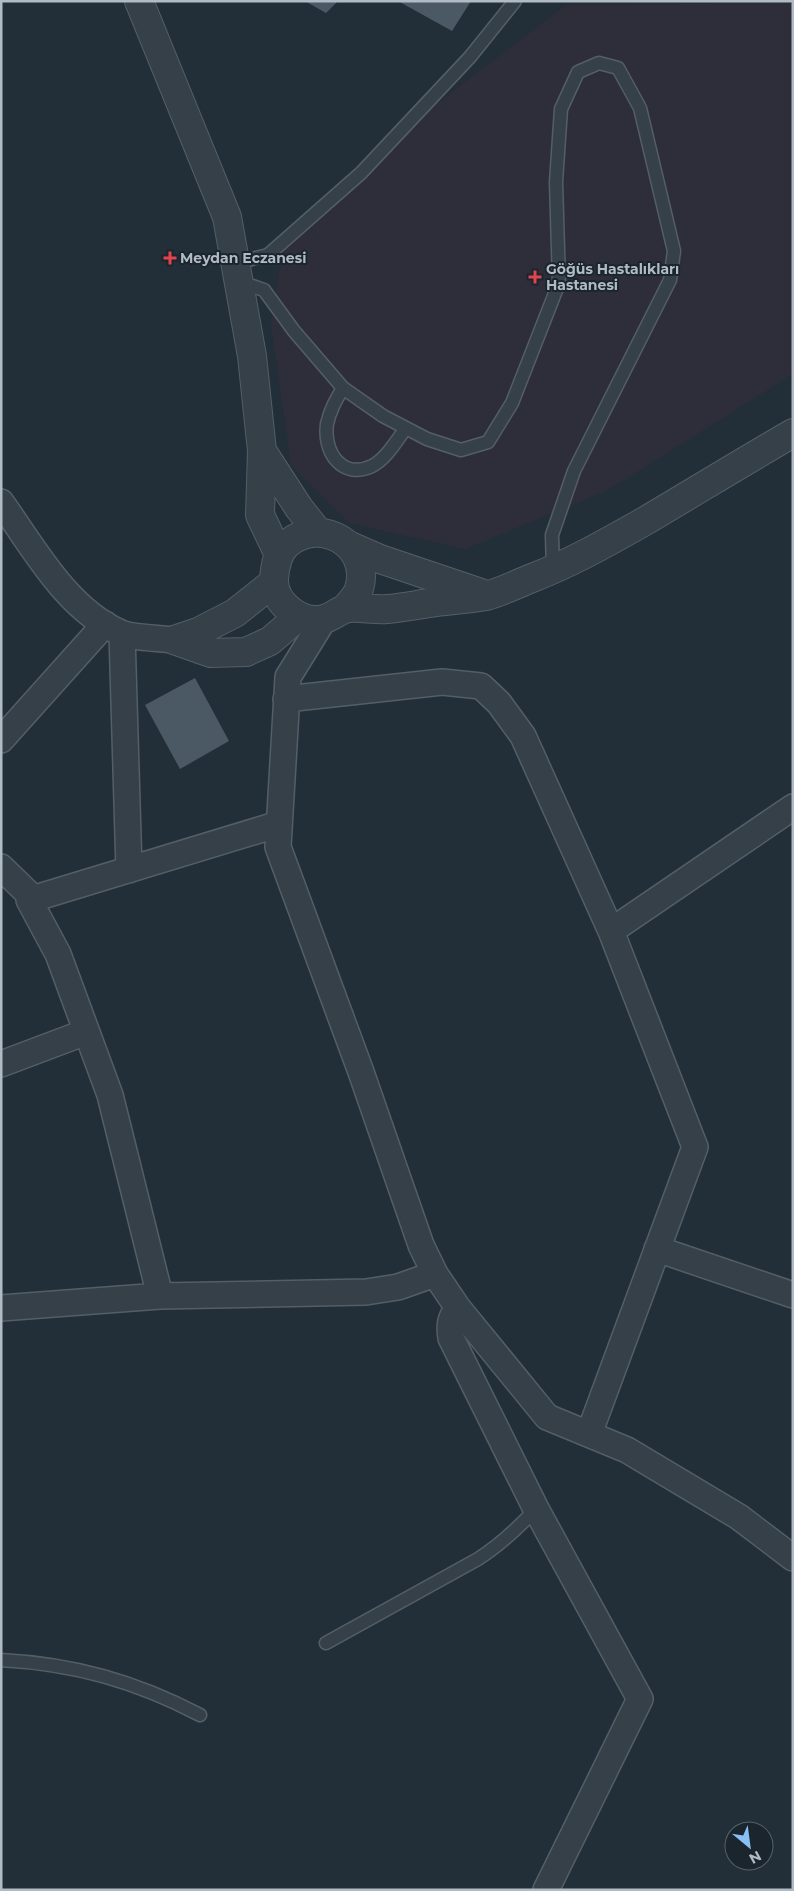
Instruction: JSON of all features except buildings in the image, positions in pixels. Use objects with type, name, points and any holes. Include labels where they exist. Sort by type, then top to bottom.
[{"type":"street","points":[[139,1],[227,217],[252,356],[262,451],[260,515],[279,555]]},
{"type":"street","points":[[487,595],[380,559],[348,545],[333,535],[318,532],[301,535],[286,545],[276,562],[274,582],[281,601],[290,610],[323,614],[387,609],[487,595],[553,570],[602,545],[793,433]]},
{"type":"street","points":[[262,451],[299,508],[318,532]]},
{"type":"street","points":[[1,502],[55,579],[85,610],[113,629],[174,640],[211,653],[246,652],[323,614],[358,590],[361,574],[356,556],[348,545]]},
{"type":"street","points":[[174,640],[198,632],[235,613],[274,582]]},
{"type":"street","points":[[323,614],[288,677],[278,847],[361,1072],[421,1245],[435,1274],[458,1308],[548,1417],[627,1450],[739,1516],[793,1558]]},
{"type":"street","points":[[1,740],[113,629]]},
{"type":"street","points":[[113,629],[128,870]]},
{"type":"street","points":[[286,699],[442,682],[481,686],[499,703],[523,736],[611,931],[695,1146],[589,1434]]},
{"type":"street","points":[[611,931],[793,807]]},
{"type":"street","points":[[160,1296],[110,1095],[58,954],[29,900],[279,824]]},
{"type":"street","points":[[1,867],[34,899]]},
{"type":"street","points":[[1,1064],[86,1032]]},
{"type":"street","points":[[658,1249],[793,1295]]},
{"type":"street","points":[[1,1308],[160,1296],[366,1292],[398,1287],[435,1274]]},
{"type":"street","points":[[458,1308],[452,1316],[449,1326],[450,1338],[536,1509],[640,1699],[546,1890]]},
{"type":"lane","points":[[515,1],[470,57],[361,174],[268,255],[237,272],[264,290],[294,331],[343,388],[383,416],[427,439],[461,450],[488,442],[512,403],[559,283],[556,182],[561,109],[578,72],[599,63],[618,68],[640,108],[674,250],[670,280],[574,471],[552,535],[553,570]]},
{"type":"lane","points":[[343,388],[331,408],[327,426],[328,446],[339,464],[353,470],[373,465],[392,448],[406,428]]},
{"type":"lane","points":[[326,1643],[478,1559],[499,1545],[536,1509]]},
{"type":"lane","points":[[1,1660],[66,1666],[101,1674],[168,1698],[200,1715]]},
{"type":"shaded area","name":"Göğüs Hastalıkları Hastanesi","points":[[793,3],[793,374],[608,490],[465,549],[349,523],[291,465],[271,323],[286,231],[380,147],[566,5]]},
{"type":"place","name":"Meydan Eczanesi","points":[[170,258]]},
{"type":"place","name":"Göğüs Hastalıkları Hastanesi","points":[[535,277]]}]
